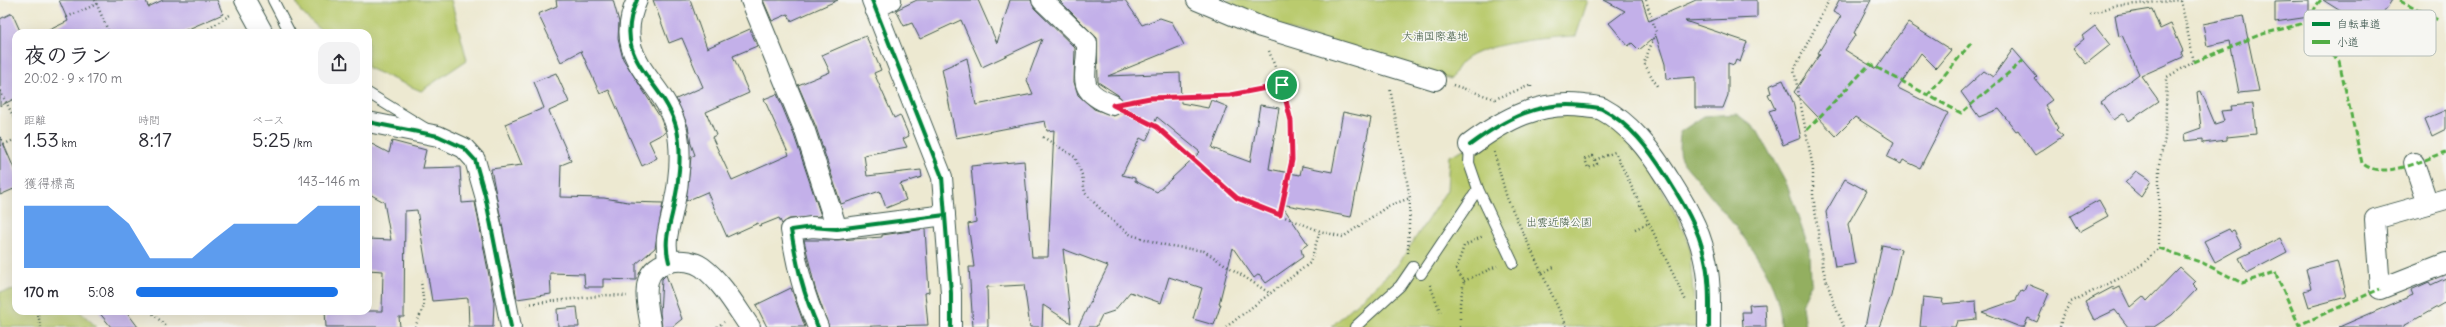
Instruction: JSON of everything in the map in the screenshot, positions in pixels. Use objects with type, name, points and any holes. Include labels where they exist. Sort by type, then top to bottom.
[{"type":"street","points":[[637,0],[629,24],[634,54],[644,75],[670,111],[677,129],[680,155],[675,203],[665,246],[669,262]]},
{"type":"street","points":[[751,0],[805,131],[837,229]]},
{"type":"street","points":[[1042,0],[1087,43],[1088,59],[1084,79],[1088,91],[1101,100],[1113,105]]},
{"type":"street","points":[[1197,0],[1261,27],[1435,80]]},
{"type":"street","points":[[246,2],[261,29]]},
{"type":"street","points":[[879,3],[942,177],[951,293],[951,327]]},
{"type":"street","points":[[1470,145],[1498,124],[1551,104],[1601,108],[1630,129],[1651,153],[1677,193],[1697,231],[1708,277],[1709,327]]},
{"type":"street","points":[[372,123],[438,136],[464,148],[475,160],[485,195],[510,320]]},
{"type":"street","points":[[2414,163],[2437,202],[2375,219],[2380,289],[2446,263]]},
{"type":"street","points":[[818,327],[805,298],[797,267],[791,230],[812,227],[837,229],[945,215]]},
{"type":"street","points":[[651,327],[647,282],[650,275],[656,269],[669,262],[680,260],[701,266],[714,278],[750,327]]},
{"type":"lane","points":[[273,0],[288,29]]},
{"type":"lane","points":[[372,95],[438,136]]},
{"type":"lane","points":[[1470,145],[1469,163],[1478,189],[1513,263]]},
{"type":"lane","points":[[1421,274],[1478,189]]},
{"type":"lane","points":[[1355,327],[1400,286],[1413,267]]},
{"type":"path","points":[[95,0],[107,29]]},
{"type":"path","points":[[1646,0],[1656,32],[1644,63],[1657,86]]},
{"type":"path","points":[[1829,0],[1794,70],[1813,168],[1813,195],[1823,269],[1833,301],[1844,327]]},
{"type":"path","points":[[2060,327],[2062,316],[2071,302],[2120,278],[2143,264],[2159,248],[2159,164],[2165,138],[2167,77],[2194,62],[2181,0],[2114,6],[2090,14]]},
{"type":"path","points":[[208,29],[246,2]]},
{"type":"path","points":[[67,17],[97,4]]},
{"type":"path","points":[[1261,27],[1282,85],[1291,121],[1292,160],[1280,215]]},
{"type":"path","points":[[1386,66],[1410,198],[1408,256]]},
{"type":"path","points":[[1435,80],[1495,99],[1530,85],[1534,110]]},
{"type":"path","points":[[1113,105],[1150,98],[1230,95],[1282,85]]},
{"type":"path","points":[[0,91],[12,114]]},
{"type":"path","points":[[1113,105],[1157,127],[1237,198],[1320,231],[1343,237],[1388,206],[1410,198]]},
{"type":"path","points":[[1489,130],[1497,168],[1507,198],[1567,327]]},
{"type":"path","points":[[1043,137],[1075,157],[1082,176],[1085,192],[1109,218],[1131,235],[1165,245],[1204,251],[1271,294]]},
{"type":"path","points":[[0,146],[12,141]]},
{"type":"path","points":[[1595,160],[1614,152],[1686,301]]},
{"type":"path","points":[[1593,156],[1595,160],[1596,164],[1588,168],[1585,159],[1593,156]]},
{"type":"path","points":[[1634,230],[1649,223]]},
{"type":"path","points":[[1226,327],[1310,263],[1320,231]]},
{"type":"path","points":[[1460,327],[1460,303],[1464,281],[1456,269],[1464,246],[1486,235],[1488,241]]},
{"type":"path","points":[[1464,281],[1499,265],[1496,259]]},
{"type":"path","points":[[1542,273],[1554,267]]},
{"type":"path","points":[[415,327],[424,306],[421,281]]},
{"type":"path","points":[[510,320],[520,305],[560,299],[608,295],[648,297]]},
{"type":"path","points":[[1436,299],[1441,314]]},
{"type":"path","points":[[38,315],[41,327]]},
{"type":"path","points":[[154,315],[167,327]]},
{"type":"green space","points":[[295,0],[451,0],[467,60],[421,91],[372,70],[372,29],[320,29],[301,12]]},
{"type":"green space","name":"大浦国際墓地","points":[[1205,0],[1588,0],[1576,36],[1517,42],[1500,45],[1485,50],[1472,55],[1463,61],[1451,79],[1327,43]]},
{"type":"green space","name":"出雲近隣公園","points":[[1571,111],[1599,117],[1622,135],[1645,160],[1671,205],[1689,243],[1696,327],[1331,327],[1397,266],[1447,190],[1449,156],[1539,115]]},
{"type":"green space","points":[[1737,114],[1757,130],[1787,185],[1810,252],[1811,283],[1802,306],[1805,327],[1781,327],[1779,307],[1773,287],[1764,268],[1740,232],[1686,166],[1679,154],[1680,132],[1704,116]]},
{"type":"green space","points":[[12,290],[12,315],[84,315],[97,327],[0,327],[0,292]]},
{"type":"building","points":[[59,0],[146,0],[148,7],[163,0],[217,0],[223,14],[188,29],[51,29],[68,21]]},
{"type":"building","points":[[556,0],[613,0],[619,22],[618,39],[623,59],[660,117],[666,132],[649,141],[657,158],[642,166],[609,90],[600,94],[581,51],[561,62],[538,14],[557,6]]},
{"type":"building","points":[[653,0],[690,0],[707,48],[750,29],[757,46],[733,56],[749,93],[706,112],[716,135],[712,137],[732,180],[789,155],[764,99],[777,94],[794,135],[821,216],[789,219],[782,224],[779,218],[759,226],[758,223],[727,237],[707,192],[686,201],[691,157],[695,155],[691,144],[688,126],[676,99],[703,87],[682,38],[669,43]]},
{"type":"building","points":[[763,0],[838,0],[791,21],[788,14],[772,21]]},
{"type":"building","points":[[917,0],[978,0],[997,43],[1010,0],[1031,0],[1034,8],[1075,48],[1074,82],[1078,95],[1094,109],[1114,116],[1123,110],[1124,103],[1118,95],[1098,82],[1097,38],[1059,0],[1125,0],[1142,25],[1160,18],[1172,22],[1184,45],[1108,76],[1180,73],[1181,103],[1208,108],[1211,100],[1228,107],[1212,148],[1250,162],[1260,105],[1279,108],[1269,169],[1300,175],[1302,166],[1332,172],[1343,112],[1371,118],[1351,217],[1281,204],[1308,244],[1301,249],[1303,257],[1266,283],[1259,274],[1254,278],[1233,248],[1219,304],[1221,304],[1214,325],[1193,319],[1202,288],[1169,277],[1161,303],[1130,292],[1114,311],[1102,315],[1096,327],[1078,327],[1108,266],[1063,249],[1071,323],[1043,305],[1042,327],[1030,327],[1024,285],[987,287],[988,327],[973,327],[969,267],[974,267],[968,224],[976,222],[971,166],[1024,161],[1032,257],[1048,257],[1054,130],[1047,131],[1045,121],[956,138],[942,69],[967,58],[976,105],[1033,94],[1027,80],[1042,39],[982,67],[961,20],[920,39],[912,23],[904,26],[896,10]],"holes":[[[1157,117],[1200,152],[1157,192],[1135,181],[1135,178],[1122,175],[1140,138],[1146,141]]]},
{"type":"building","points":[[1604,0],[1642,0],[1649,21],[1696,0],[1757,0],[1757,18],[1685,21],[1747,42],[1740,62],[1736,60],[1734,65],[1728,63],[1728,95],[1723,108],[1695,108],[1695,77],[1666,79],[1665,64],[1656,36],[1639,50],[1632,43],[1628,46],[1609,23],[1625,11]]},
{"type":"building","points":[[1839,0],[1871,0],[1854,33],[1856,34],[1845,50],[1876,69],[1908,23],[1951,50],[1936,68],[1921,53],[1898,88],[1948,113],[1920,168],[1903,160],[1901,164],[1887,157],[1894,142],[1855,117],[1836,136],[1794,92],[1820,54],[1818,53],[1841,16],[1833,12]]},
{"type":"building","points":[[2309,0],[2309,10],[2304,10],[2304,18],[2275,22],[2275,1]]},
{"type":"building","points":[[2323,0],[2392,0],[2386,10],[2339,10]]},
{"type":"building","points":[[2152,9],[2160,29],[2171,24],[2183,51],[2181,52],[2183,57],[2141,76],[2159,101],[2129,121],[2124,113],[2114,120],[2101,102],[2139,74],[2122,35],[2119,37],[2115,15]]},
{"type":"building","points":[[12,13],[19,29],[12,29],[12,100],[0,106],[0,19]]},
{"type":"building","points":[[2243,16],[2259,91],[2239,93],[2229,41],[2207,46],[2203,24]]},
{"type":"building","points":[[2095,26],[2110,45],[2086,64],[2073,48],[2084,39],[2082,36]]},
{"type":"building","points":[[866,36],[881,70],[874,73],[894,118],[900,115],[909,136],[903,139],[907,147],[864,155],[867,176],[921,170],[922,177],[900,184],[906,200],[886,208],[880,191],[841,204],[816,127],[798,85],[830,72],[822,55]]},
{"type":"building","points":[[2013,49],[2037,77],[2035,79],[2052,100],[2045,105],[2058,128],[2056,130],[2063,136],[2035,155],[2018,130],[2016,131],[1999,109],[1979,117],[1961,92],[1984,71],[1993,77]]},
{"type":"building","points":[[556,73],[569,102],[549,111],[571,161],[561,165],[560,197],[604,198],[628,202],[663,203],[655,248],[636,264],[636,280],[603,279],[603,287],[585,287],[584,274],[550,273],[551,294],[517,299],[491,169],[522,165],[505,124],[544,108],[534,82]]},
{"type":"building","points":[[1783,80],[1793,102],[1801,138],[1783,145],[1769,111],[1775,109],[1768,94],[1771,93],[1769,86]]},
{"type":"building","points":[[2201,91],[2215,124],[2224,121],[2221,111],[2232,110],[2231,106],[2253,104],[2256,134],[2227,137],[2227,140],[2203,143],[2203,139],[2185,141],[2184,134],[2201,128],[2197,92]]},
{"type":"building","points":[[2446,110],[2446,129],[2432,136],[2425,119]]},
{"type":"building","points":[[0,136],[12,164],[12,190],[0,195]]},
{"type":"building","points":[[392,141],[426,150],[422,168],[460,167],[462,203],[475,202],[494,302],[493,327],[469,327],[468,298],[432,301],[417,210],[405,211],[404,317],[399,317],[400,327],[326,327],[325,315],[372,315],[372,311],[382,311],[383,271],[372,270],[372,239],[391,240],[384,202],[372,195],[372,144],[389,153]]},
{"type":"building","points":[[2136,171],[2151,181],[2141,197],[2125,183]]},
{"type":"building","points":[[1845,179],[1867,191],[1848,224],[1855,264],[1835,267],[1826,212]]},
{"type":"building","points":[[2099,200],[2108,216],[2079,232],[2070,216]]},
{"type":"building","points":[[925,229],[929,292],[925,293],[928,325],[829,327],[815,288],[804,240],[838,240],[882,237],[882,235]]},
{"type":"building","points":[[2229,229],[2231,232],[2234,231],[2242,247],[2215,262],[2204,241]]},
{"type":"building","points":[[2280,238],[2287,252],[2247,273],[2239,258]]},
{"type":"building","points":[[1882,245],[1901,249],[1891,296],[1879,327],[1865,327]]},
{"type":"building","points":[[2337,261],[2346,297],[2309,307],[2304,291],[2311,289],[2306,269]]},
{"type":"building","points":[[2180,267],[2195,281],[2192,284],[2197,289],[2172,315],[2154,327],[2128,327],[2115,310],[2094,320],[2085,302],[2113,287],[2114,290],[2120,287],[2130,307],[2143,296],[2147,301]]},
{"type":"building","points":[[666,275],[682,319],[672,327],[662,327],[660,313],[662,279]]},
{"type":"building","points":[[2446,278],[2446,302],[2402,327],[2339,327],[2413,295],[2411,290],[2429,282],[2431,285]]},
{"type":"building","points":[[2027,284],[2049,293],[2037,322],[2028,318],[2024,327],[2020,327],[1982,312],[2016,300],[2021,290],[2024,291]]},
{"type":"building","points":[[791,288],[805,327],[767,327],[756,305]]},
{"type":"building","points":[[1923,297],[1943,299],[1942,304],[1976,301],[1977,319],[1957,321],[1955,327],[1920,327]]},
{"type":"building","points":[[1765,304],[1766,327],[1743,327],[1742,312],[1750,312],[1749,305]]},
{"type":"building","points":[[577,307],[579,327],[558,327],[557,309]]},
{"type":"building","points":[[101,315],[129,315],[138,327],[111,327]]},
{"type":"marked path","points":[[2314,10],[2321,0]]},
{"type":"marked path","points":[[2400,0],[2419,10]]},
{"type":"marked path","points":[[2194,62],[2259,35],[2304,23]]},
{"type":"marked path","points":[[1927,96],[1972,42]]},
{"type":"marked path","points":[[2332,56],[2339,61],[2362,163],[2371,168],[2392,170],[2415,164],[2446,152]]},
{"type":"marked path","points":[[1807,130],[1870,64],[1961,113],[2024,60]]},
{"type":"marked path","points":[[2159,248],[2203,263],[2242,283],[2275,272],[2299,325],[2380,289]]},
{"type":"cycle path","points":[[637,0],[630,21],[630,39],[634,55],[642,70],[662,97],[671,113],[679,139],[680,158],[676,196],[667,240],[667,254],[669,262]]},
{"type":"cycle path","points":[[872,0],[942,177],[951,293],[951,327]]},
{"type":"cycle path","points":[[1470,145],[1496,127],[1538,109],[1568,105],[1584,106],[1602,109],[1612,115],[1630,130],[1653,156],[1677,194],[1698,234],[1706,264],[1709,291],[1709,327]]},
{"type":"cycle path","points":[[372,123],[438,136],[464,148],[475,160],[485,195],[511,327]]},
{"type":"cycle path","points":[[818,327],[808,303],[801,280],[791,230],[812,227],[837,229],[945,215]]},
{"type":"route","points":[[1282,85],[1291,121],[1292,160],[1280,215],[1237,198],[1206,168],[1157,127],[1113,105],[1150,98],[1230,95],[1282,85]]}]
